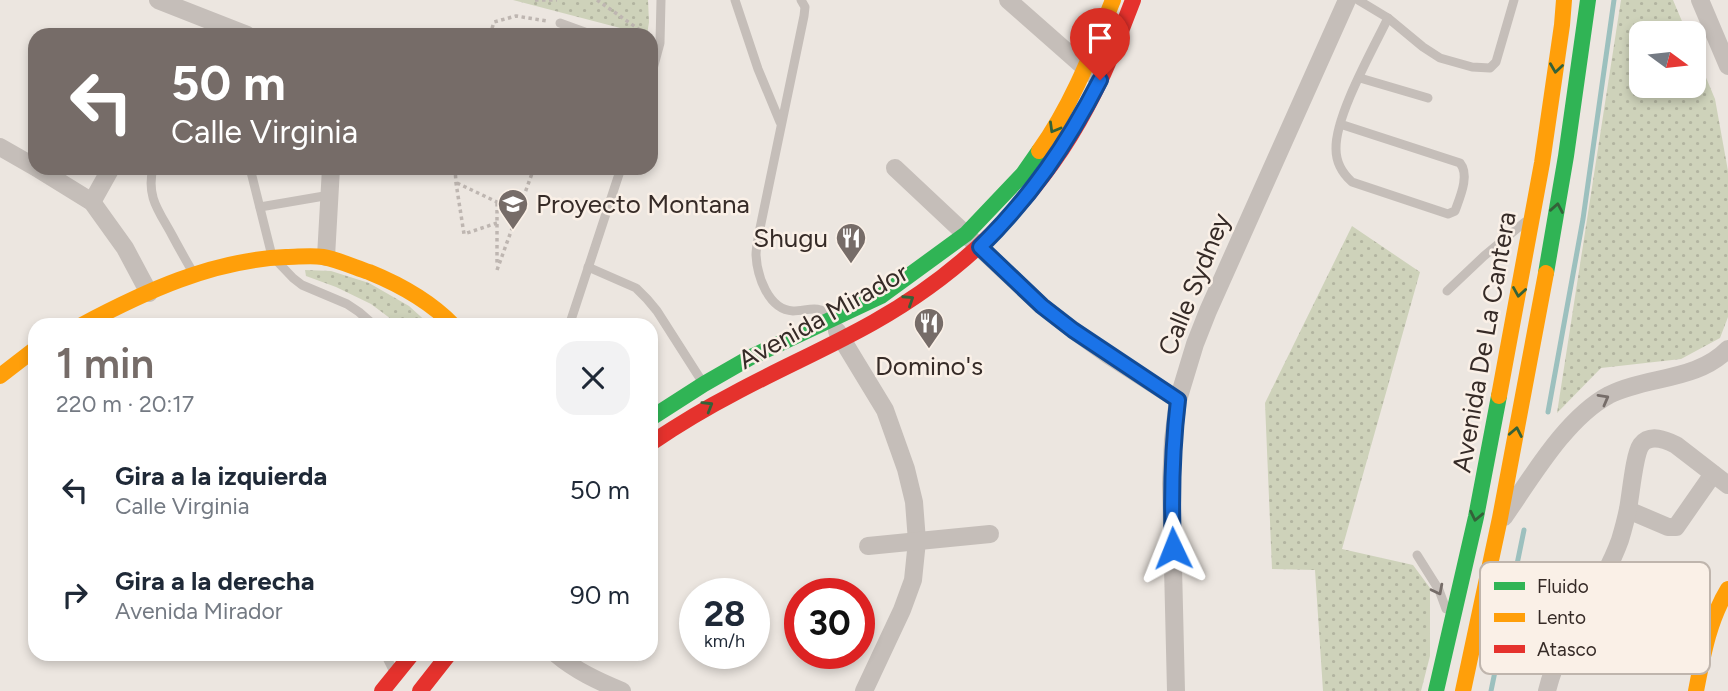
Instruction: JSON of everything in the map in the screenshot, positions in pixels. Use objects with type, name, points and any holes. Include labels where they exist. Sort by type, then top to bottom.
[{"type":"main road","name":"Avenida Mirador","points":[[658,414],[751,357],[881,296],[965,234],[1001,199],[1035,158],[1086,68],[1113,0]]},
{"type":"main road","name":"Avenida Mirador","points":[[658,439],[719,400],[877,321],[980,247],[1006,222],[1042,178],[1065,144],[1106,70],[1133,0]]},
{"type":"main road","name":"Avenida De La Cantera","points":[[1436,691],[1479,504],[1516,310],[1542,163],[1564,0]]},
{"type":"main road","name":"Avenida De La Cantera","points":[[1490,562],[1538,319],[1588,0]]},
{"type":"main road","points":[[97,318],[194,274],[232,263],[272,256],[326,257],[390,281],[418,296],[448,318]]},
{"type":"main road","points":[[0,376],[28,354]]},
{"type":"main road","points":[[1710,630],[1728,589]]},
{"type":"main road","name":"Avenida De La Cantera","points":[[1463,691],[1480,610]]},
{"type":"main road","points":[[382,691],[406,661]]},
{"type":"main road","points":[[420,691],[444,661]]},
{"type":"street","points":[[158,0],[229,28]]},
{"type":"street","points":[[1008,0],[1100,80]]},
{"type":"street","name":"Calle Sydney","points":[[1176,691],[1171,484],[1178,400],[1208,311],[1347,0]]},
{"type":"street","points":[[1700,0],[1728,66]]},
{"type":"street","points":[[0,147],[28,163]]},
{"type":"street","points":[[895,168],[1042,306],[1073,330],[1178,400]]},
{"type":"street","points":[[49,175],[92,202],[125,248],[149,293]]},
{"type":"street","points":[[92,202],[107,175]]},
{"type":"street","points":[[326,257],[331,175]]},
{"type":"street","points":[[831,320],[885,410],[906,469],[914,502],[917,541],[912,580],[902,610],[864,691]]},
{"type":"street","points":[[1498,525],[1559,441],[1591,407],[1623,389],[1708,365],[1728,348]]},
{"type":"street","points":[[1610,562],[1628,510],[1639,450],[1641,445],[1650,439],[1676,445],[1728,485]]},
{"type":"street","points":[[1628,510],[1668,527],[1676,527],[1713,474]]},
{"type":"street","points":[[868,546],[990,534]]},
{"type":"street","points":[[565,661],[599,682],[622,691]]},
{"type":"lane","points":[[658,47],[661,0]]},
{"type":"lane","points":[[735,0],[780,124]]},
{"type":"lane","points":[[801,0],[805,8],[804,16],[780,124],[756,256],[761,279],[774,302],[781,308],[791,311],[821,309],[831,320]]},
{"type":"lane","points":[[1358,0],[1388,18],[1440,58],[1472,67],[1490,68],[1496,62],[1514,0]]},
{"type":"lane","points":[[1340,124],[1464,166],[1465,175],[1455,211],[1448,214],[1352,182],[1344,175],[1338,163],[1336,140],[1340,124],[1388,18]]},
{"type":"lane","points":[[559,23],[573,28]]},
{"type":"lane","points":[[1360,78],[1428,99]]},
{"type":"lane","points":[[151,175],[156,208],[194,274]]},
{"type":"lane","points":[[252,175],[272,256],[302,285],[347,304],[366,318]]},
{"type":"lane","points":[[572,318],[619,175]]},
{"type":"lane","points":[[260,208],[330,195]]},
{"type":"lane","points":[[1447,291],[1484,256],[1532,217]]},
{"type":"lane","points":[[588,267],[636,288],[647,299],[704,384]]},
{"type":"lane","points":[[1417,555],[1439,590],[1450,629]]},
{"type":"lane","points":[[389,661],[396,674]]},
{"type":"path","points":[[536,0],[556,0]]},
{"type":"path","points":[[597,0],[637,28]]},
{"type":"path","points":[[492,28],[494,22],[516,16],[559,23]]},
{"type":"path","points":[[455,175],[464,234],[497,223]]},
{"type":"path","points":[[497,203],[497,270],[531,175]]},
{"type":"path","points":[[456,183],[518,212]]},
{"type":"green space","points":[[513,0],[648,0],[648,28],[620,28]]},
{"type":"green space","points":[[1621,0],[1673,0],[1682,21],[1629,21],[1629,98],[1706,98],[1706,78],[1715,99],[1728,171],[1728,317],[1720,338],[1681,359],[1601,368],[1557,413]]},
{"type":"green space","points":[[1352,226],[1420,272],[1342,549],[1413,565],[1430,588],[1430,656],[1421,691],[1323,691],[1315,570],[1272,569],[1265,403]]},
{"type":"green space","points":[[305,270],[331,271],[369,283],[409,306],[422,318],[390,318],[371,304],[306,276]]},
{"type":"waterway","points":[[1548,412],[1583,219],[1614,0]]},
{"type":"waterway","points":[[1517,562],[1524,530]]},
{"type":"waterway","points":[[1491,691],[1494,674]]},
{"type":"traffic: fast","points":[[1546,273],[1588,0]]},
{"type":"traffic: fast","points":[[658,414],[751,357],[881,296],[966,234],[1023,174],[1039,151]]},
{"type":"traffic: fast","points":[[1436,691],[1476,517],[1499,396]]},
{"type":"traffic: slow","points":[[1039,151],[1071,97],[1113,0]]},
{"type":"traffic: slow","points":[[1499,396],[1542,163],[1564,0]]},
{"type":"traffic: slow","points":[[96,318],[154,290],[205,271],[259,259],[309,256],[335,260],[392,282],[415,294],[446,318]]},
{"type":"traffic: slow","points":[[1491,562],[1546,273]]},
{"type":"traffic: slow","points":[[0,376],[28,354]]},
{"type":"traffic: slow","points":[[1710,629],[1728,589]]},
{"type":"traffic: slow","points":[[1463,691],[1480,612]]},
{"type":"traffic: slow","points":[[1696,691],[1699,674]]},
{"type":"traffic: jam","points":[[658,438],[722,400],[874,322],[907,302],[968,256],[1022,202],[1068,140],[1100,81],[1133,0]]},
{"type":"traffic: jam","points":[[382,691],[406,661]]},
{"type":"traffic: jam","points":[[420,691],[444,661]]},
{"type":"place","name":"Proyecto Montana","points":[[513,231]]},
{"type":"place","name":"Shugu","points":[[851,265]]},
{"type":"place","name":"Domino's","points":[[929,350]]},
{"type":"route","points":[[1100,80],[1065,144],[1042,178],[1006,222],[980,247],[1042,306],[1073,330],[1178,400],[1171,484],[1173,548]]}]
